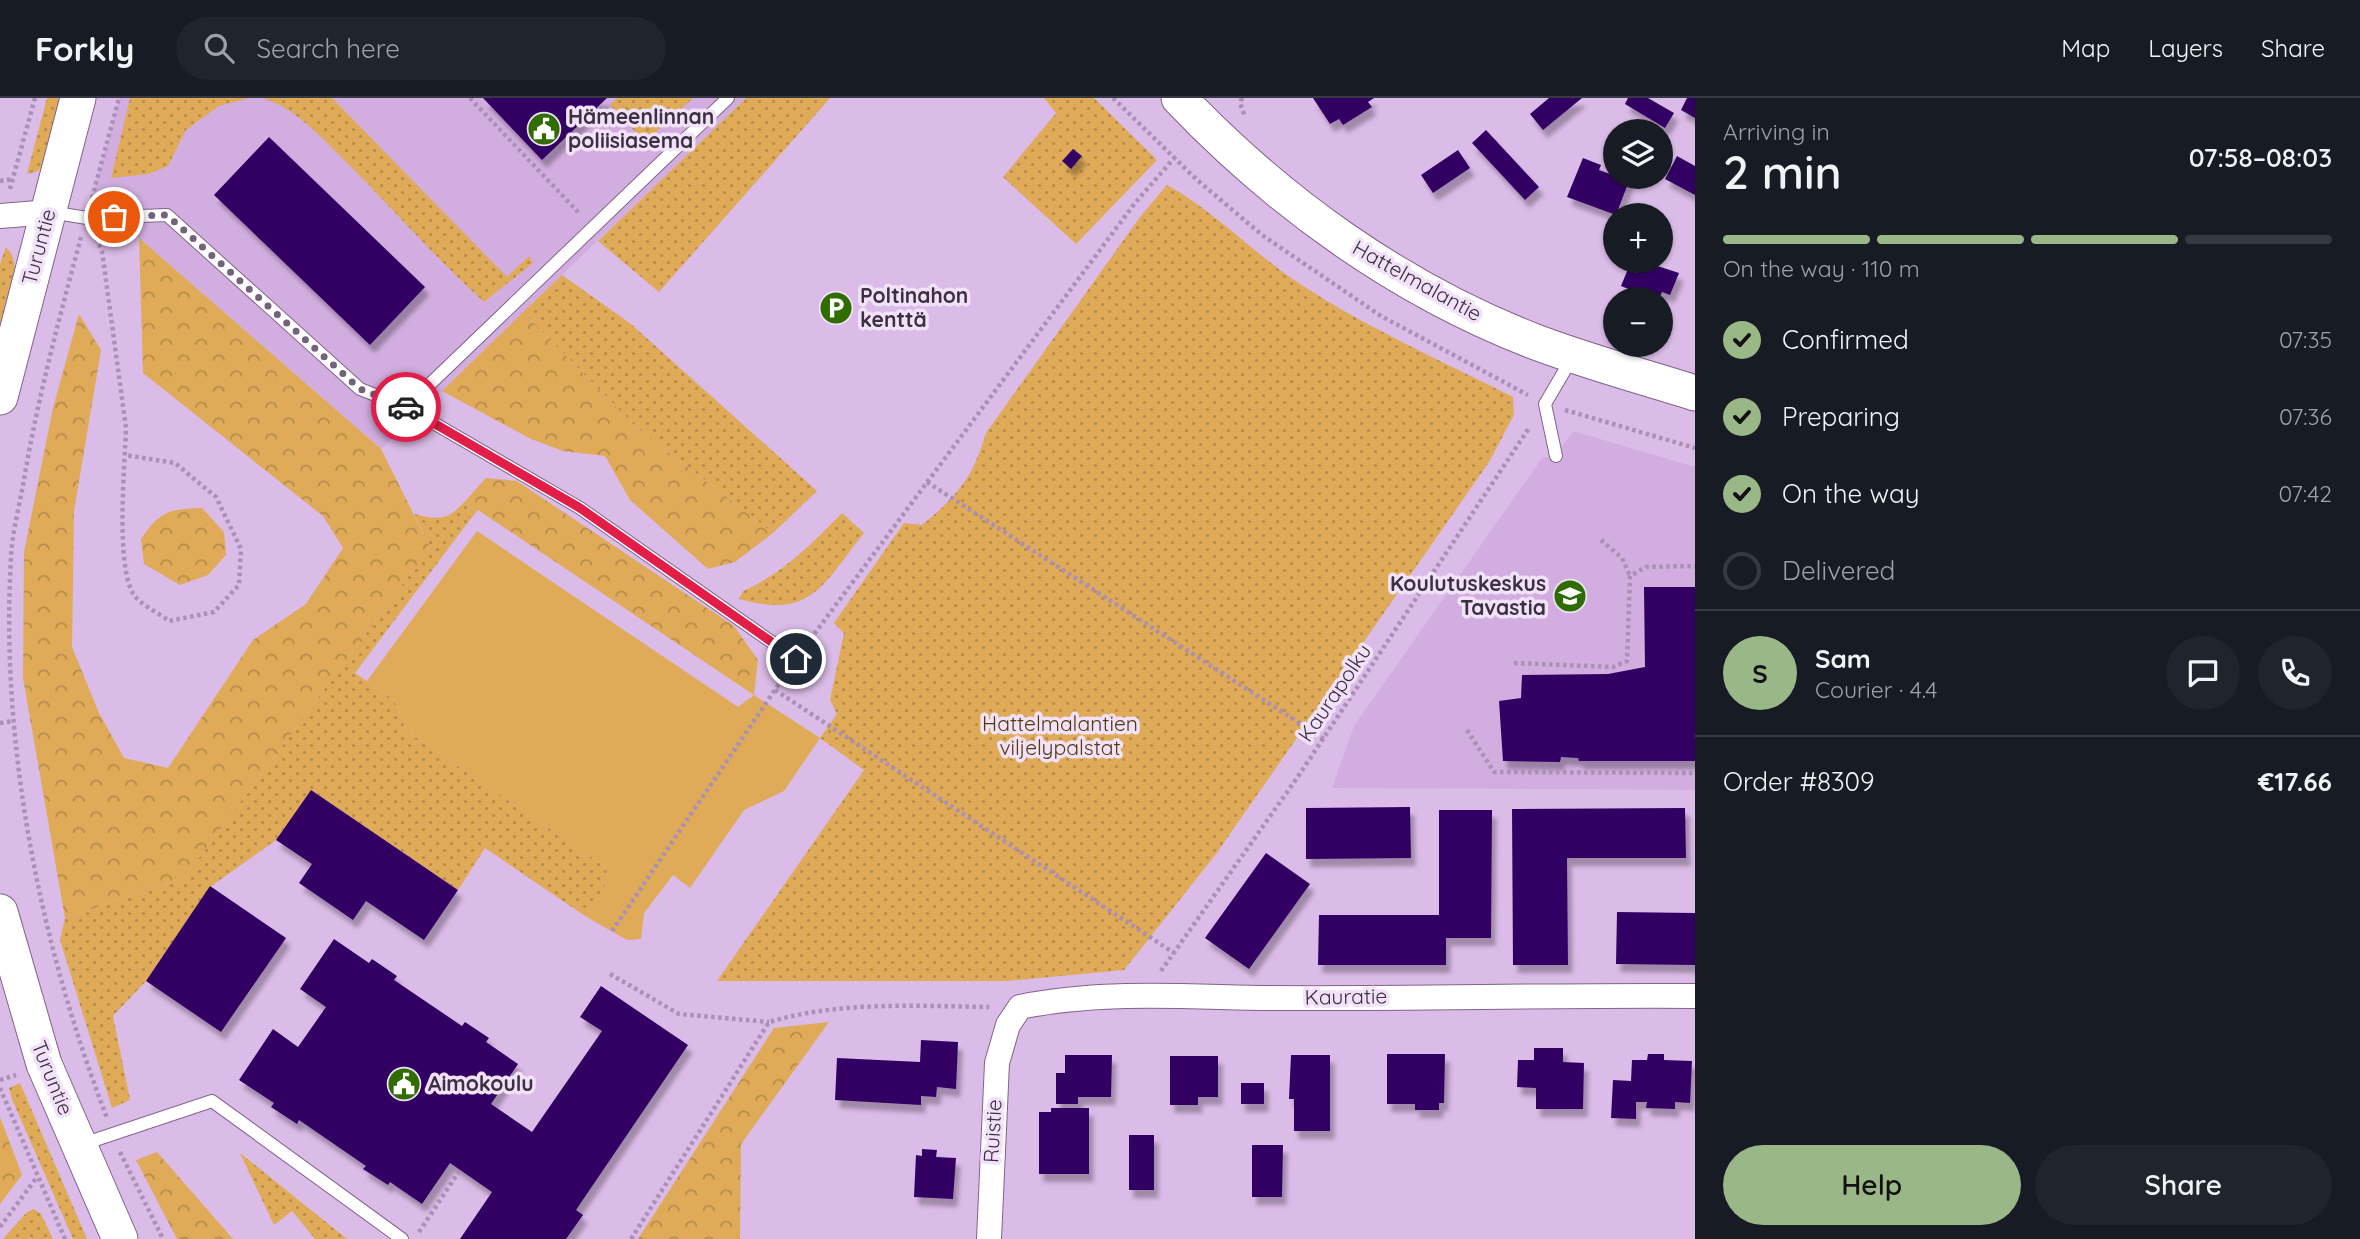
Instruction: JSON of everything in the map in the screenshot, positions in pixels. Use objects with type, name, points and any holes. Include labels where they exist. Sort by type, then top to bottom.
[{"type":"main road","name":"Turuntie","points":[[0,397],[78,98]]},
{"type":"main road","name":"Hattelmalantie","points":[[1182,99],[1236,155],[1358,249],[1466,311],[1532,341],[1695,393]]},
{"type":"main road","name":"Turuntie","points":[[0,912],[33,1030],[120,1239]]},
{"type":"street","points":[[0,216],[50,212]]},
{"type":"street","name":"Kauratie","points":[[1014,1016],[1046,1001],[1145,995],[1270,998],[1695,996]]},
{"type":"street","name":"Ruistie","points":[[989,1239],[997,1063],[1014,1016]]},
{"type":"lane","points":[[406,407],[728,98]]},
{"type":"lane","points":[[50,212],[87,218],[167,215],[360,389],[406,407],[580,508],[796,659]]},
{"type":"lane","points":[[1556,456],[1545,404],[1574,355]]},
{"type":"lane","points":[[79,1145],[212,1101],[402,1239]]},
{"type":"path","points":[[0,216],[35,98]]},
{"type":"path","points":[[119,98],[37,402],[11,555],[8,678],[48,938],[80,1048],[113,1135],[163,1239]]},
{"type":"path","points":[[470,98],[584,218]]},
{"type":"path","points":[[612,932],[796,659],[1136,203],[1175,157]]},
{"type":"path","points":[[0,181],[13,179]]},
{"type":"path","points":[[87,218],[102,251],[126,428],[125,455],[124,562],[134,595],[169,621],[214,612],[239,585],[241,548],[216,497],[175,463],[125,455]]},
{"type":"path","name":"Kaurapolku","points":[[1145,995],[1324,739],[1545,404]]},
{"type":"path","points":[[927,482],[1324,739]]},
{"type":"path","points":[[1514,663],[1613,667],[1627,661],[1630,576],[1622,558],[1601,540]]},
{"type":"path","points":[[1630,576],[1646,567],[1695,566]]},
{"type":"path","points":[[0,601],[9,602]]},
{"type":"path","points":[[775,690],[1174,953]]},
{"type":"path","points":[[0,723],[13,721]]},
{"type":"path","points":[[1466,730],[1494,772],[1695,773]]},
{"type":"path","points":[[610,974],[679,1014],[769,1022],[809,1010],[891,1006],[1014,1016]]},
{"type":"path","points":[[631,1239],[769,1022]]},
{"type":"path","points":[[0,1088],[65,1239]]},
{"type":"path","points":[[415,1239],[460,1170]]},
{"type":"path","points":[[0,1227],[37,1177]]},
{"type":"shaded area","points":[[119,98],[746,98],[381,449],[139,238],[83,230]]},
{"type":"shaded area","name":"Koulutuskeskus Tavastia","points":[[1573,431],[1695,467],[1695,790],[1332,788],[1354,726],[1542,458],[1556,455]]},
{"type":"green space","points":[[47,98],[62,98],[44,164],[38,171],[27,174]]},
{"type":"green space","points":[[130,98],[250,98],[219,106],[186,130],[168,166],[149,174],[111,178]]},
{"type":"green space","points":[[262,98],[332,98],[507,277],[529,256],[533,263],[484,302],[314,131],[285,108]]},
{"type":"green space","points":[[617,98],[693,98],[645,142],[610,105]]},
{"type":"green space","points":[[746,98],[830,98],[659,292],[598,241]]},
{"type":"green space","points":[[1044,98],[1094,98],[1157,160],[1076,244],[1003,177],[1056,113]]},
{"type":"green space","name":"Hattelmalantien viljelypalstat","points":[[1167,185],[1325,300],[1378,330],[1513,397],[1514,415],[1489,462],[1216,854],[1124,970],[1007,981],[717,981],[864,770],[820,738],[837,714],[830,700],[844,633],[834,623],[904,523],[922,525],[963,485],[986,433],[1140,217]]},
{"type":"green space","points":[[139,238],[381,449],[430,547],[184,878],[65,918],[23,678],[24,552],[53,408],[79,314],[101,350],[74,511],[72,647],[99,713],[124,758],[168,768],[253,640],[306,604],[343,548],[323,516],[143,373]]},
{"type":"green space","points":[[6,247],[12,255],[14,275],[0,329],[0,264]]},
{"type":"green space","points":[[562,275],[631,324],[817,491],[773,533],[635,426],[523,312]]},
{"type":"green space","points":[[523,312],[635,426],[773,533],[735,562],[708,569],[630,500],[605,456],[563,451],[531,439],[442,391]]},
{"type":"green space","points":[[486,478],[517,481],[734,626],[758,660],[754,695],[478,510],[469,521],[468,498]]},
{"type":"green space","points":[[468,498],[469,521],[355,673],[394,700],[407,731],[607,868],[605,891],[585,916],[485,848],[458,890],[311,790],[276,840],[210,887],[146,981],[113,1016],[130,1100],[112,1108],[60,940],[65,918],[184,878],[430,547],[414,514],[432,518],[444,517],[450,515]]},
{"type":"green space","points":[[202,508],[224,532],[226,555],[208,575],[180,585],[144,564],[141,539],[154,522],[166,513]]},
{"type":"green space","points":[[842,513],[864,533],[826,582],[814,593],[800,601],[784,605],[739,599],[743,591],[771,576],[796,557]]},
{"type":"green space","points":[[477,531],[738,707],[754,695],[820,738],[784,791],[744,810],[690,888],[673,875],[644,913],[641,939],[627,940],[585,916],[605,891],[607,868],[407,731],[394,700],[367,681]]},
{"type":"green space","points":[[829,1022],[741,1144],[740,1239],[638,1239],[774,1028]]},
{"type":"green space","points":[[20,1083],[87,1239],[73,1239],[12,1099],[9,1088]]},
{"type":"green space","points":[[0,1117],[22,1175],[0,1204]]},
{"type":"green space","points":[[157,1152],[233,1239],[177,1239],[136,1160]]},
{"type":"green space","points":[[240,1153],[347,1239],[315,1239],[292,1211],[274,1225]]},
{"type":"green space","points":[[34,1209],[41,1214],[53,1239],[3,1239],[27,1212]]},
{"type":"building","name":"Hämeenlinnan poliisiasema","points":[[483,98],[607,98],[542,160]]},
{"type":"building","points":[[1313,98],[1374,98],[1368,102],[1372,107],[1343,125],[1339,119],[1330,124]]},
{"type":"building","points":[[1549,98],[1582,98],[1543,130],[1530,114]]},
{"type":"building","points":[[1628,98],[1648,98],[1674,113],[1670,119],[1650,119],[1625,104]]},
{"type":"building","points":[[1687,98],[1695,98],[1695,118],[1681,110]]},
{"type":"building","points":[[1486,130],[1539,187],[1525,200],[1472,143]]},
{"type":"building","points":[[269,137],[425,287],[370,345],[214,195]]},
{"type":"building","points":[[1073,149],[1082,156],[1071,169],[1062,161]]},
{"type":"building","points":[[1458,150],[1470,168],[1433,193],[1421,175]]},
{"type":"building","points":[[1677,156],[1695,166],[1695,195],[1673,183],[1673,164]]},
{"type":"building","points":[[1583,158],[1601,165],[1599,170],[1603,171],[1603,189],[1626,189],[1621,203],[1603,203],[1603,210],[1567,197]]},
{"type":"building","points":[[1626,273],[1679,273],[1673,288],[1621,286]]},
{"type":"building","points":[[1644,587],[1695,587],[1695,761],[1579,761],[1578,758],[1561,757],[1560,762],[1503,761],[1499,701],[1521,698],[1522,675],[1608,674],[1645,667]]},
{"type":"building","points":[[311,790],[458,890],[424,940],[366,901],[353,920],[299,883],[312,864],[276,840]]},
{"type":"building","points":[[1410,807],[1411,858],[1306,859],[1306,808]]},
{"type":"building","points":[[1685,808],[1686,858],[1567,858],[1568,965],[1513,965],[1512,809]]},
{"type":"building","points":[[1439,810],[1492,810],[1491,938],[1446,938],[1446,965],[1318,965],[1319,915],[1439,915]]},
{"type":"building","points":[[1266,853],[1310,884],[1249,969],[1205,938]]},
{"type":"building","points":[[210,886],[286,938],[221,1032],[146,981]]},
{"type":"building","points":[[1617,912],[1695,913],[1695,965],[1616,964]]},
{"type":"building","points":[[334,939],[369,963],[372,959],[397,976],[394,980],[462,1026],[465,1022],[489,1038],[486,1042],[518,1064],[491,1104],[532,1132],[602,1031],[580,1017],[601,986],[688,1045],[576,1210],[583,1215],[566,1239],[460,1239],[492,1192],[450,1163],[422,1204],[390,1182],[388,1185],[363,1169],[366,1166],[299,1120],[297,1124],[271,1107],[274,1103],[239,1080],[273,1029],[298,1047],[326,1007],[300,989]]},
{"type":"building","points":[[921,1040],[958,1042],[956,1089],[937,1087],[936,1097],[921,1096],[921,1105],[835,1100],[837,1058],[920,1062]]},
{"type":"building","points":[[1534,1048],[1563,1048],[1563,1062],[1584,1063],[1583,1109],[1536,1109],[1536,1088],[1517,1087],[1518,1060],[1534,1060]]},
{"type":"building","points":[[1387,1054],[1445,1054],[1444,1103],[1439,1103],[1439,1110],[1415,1110],[1415,1104],[1387,1104]]},
{"type":"building","points":[[1648,1054],[1664,1054],[1664,1060],[1692,1061],[1690,1103],[1675,1102],[1675,1109],[1646,1108],[1647,1102],[1636,1102],[1636,1119],[1611,1118],[1613,1080],[1631,1081],[1632,1060],[1647,1060]]},
{"type":"building","points":[[1065,1055],[1112,1055],[1111,1097],[1078,1097],[1078,1104],[1056,1104],[1056,1073],[1065,1073]]},
{"type":"building","points":[[1291,1055],[1330,1055],[1330,1131],[1294,1131],[1294,1099],[1289,1099]]},
{"type":"building","points":[[1170,1056],[1218,1056],[1218,1097],[1198,1097],[1198,1105],[1170,1105]]},
{"type":"building","points":[[1241,1083],[1264,1083],[1264,1104],[1241,1104]]},
{"type":"building","points":[[1051,1108],[1089,1108],[1089,1174],[1039,1174],[1039,1112],[1051,1112]]},
{"type":"building","points":[[1129,1135],[1154,1135],[1154,1190],[1129,1190]]},
{"type":"building","points":[[1252,1145],[1283,1145],[1282,1197],[1252,1197]]},
{"type":"building","points":[[922,1149],[937,1150],[936,1157],[956,1158],[953,1199],[914,1197],[916,1155],[922,1156]]},
{"type":"way so far","points":[[114,217],[167,215],[360,389],[406,407]]},
{"type":"place","name":"Hämeenlinnan poliisiasema","points":[[544,129]]},
{"type":"place","name":"Poltinahon kenttä","points":[[836,308]]},
{"type":"place","name":"Koulutuskeskus Tavastia","points":[[1570,596]]},
{"type":"place","name":"Aimokoulu","points":[[404,1084]]},
{"type":"route","points":[[406,407],[580,508],[796,659]]}]
